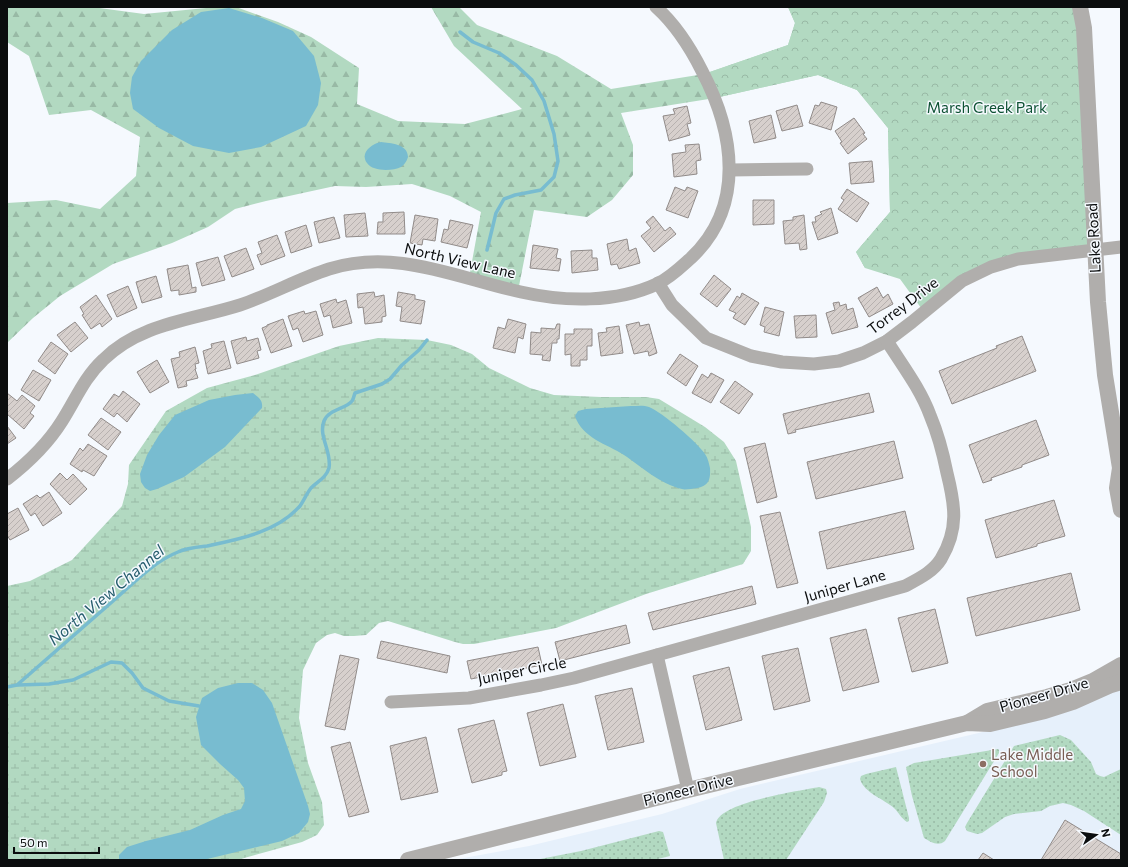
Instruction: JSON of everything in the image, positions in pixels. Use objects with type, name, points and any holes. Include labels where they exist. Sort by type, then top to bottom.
[{"type":"street","name":"North View Lane","points":[[7,479],[35,456],[50,439],[93,370],[122,344],[142,333],[166,324],[243,304],[309,276],[332,268],[355,263],[386,261],[412,264],[449,272],[522,292],[577,299],[609,298],[633,292],[658,283],[679,269],[698,251],[713,232],[722,212],[728,191],[730,170],[728,144],[724,124],[708,83],[689,47],[676,28],[656,7]]},
{"type":"street","name":"Lake Road","points":[[1080,7],[1084,28],[1094,250],[1098,302],[1105,375],[1120,469],[1117,488],[1121,510]]},
{"type":"street","points":[[730,170],[807,169]]},
{"type":"street","name":"Torrey Drive","points":[[658,283],[672,305],[706,338],[751,356],[782,362],[814,364],[839,361],[863,353],[886,341],[962,281],[991,267],[1018,259],[1121,247]]},
{"type":"street","name":"Juniper Lane","points":[[657,655],[905,586],[928,572],[941,559],[952,534],[955,512],[954,501],[941,446],[923,398],[886,341]]},
{"type":"street","points":[[657,655],[688,790]]},
{"type":"street","name":"Juniper Circle","points":[[391,702],[469,698],[505,692],[574,678],[657,655]]},
{"type":"street","name":"Pioneer Drive","points":[[968,723],[987,711],[1047,697],[1082,686],[1121,665]]},
{"type":"street","name":"Pioneer Drive","points":[[408,860],[688,790],[968,723],[990,724],[1040,712],[1073,702],[1121,682]]},
{"type":"shaded area","name":"Lake Middle School","points":[[1121,688],[1121,860],[453,860],[529,846],[662,814],[740,789],[1025,722]]},
{"type":"green space","points":[[7,7],[92,7],[144,14],[206,8],[236,7],[278,22],[311,37],[359,68],[357,104],[398,121],[465,124],[522,109],[454,46],[431,7],[459,7],[477,25],[557,56],[611,89],[704,74],[788,45],[795,23],[788,7],[1060,7],[865,268],[856,252],[890,212],[888,128],[857,90],[818,75],[715,98],[621,113],[633,145],[633,175],[612,200],[587,217],[534,210],[518,291],[469,278],[481,212],[450,196],[412,184],[366,187],[335,186],[235,209],[208,227],[172,243],[113,264],[60,296],[33,318],[7,343],[7,203],[56,200],[100,209],[136,176],[140,137],[91,110],[49,115],[29,56],[7,42]]},
{"type":"green space","name":"Marsh Creek Park","points":[[788,7],[1080,7],[1094,250],[991,267],[924,312],[900,279],[865,268],[856,252],[890,212],[888,128],[857,90],[818,75],[715,98],[704,74],[788,45],[795,23]]},
{"type":"green space","points":[[378,338],[427,340],[451,345],[472,354],[489,368],[530,388],[554,395],[646,397],[659,399],[705,427],[724,442],[736,461],[751,527],[751,551],[743,564],[646,594],[556,628],[474,644],[455,642],[388,621],[379,623],[366,635],[344,636],[335,633],[327,635],[316,643],[303,670],[299,718],[308,763],[322,802],[324,825],[317,835],[302,842],[237,860],[7,860],[7,586],[30,581],[72,560],[122,506],[128,484],[129,465],[166,411],[207,388],[255,375],[339,346]]},
{"type":"green space","points":[[1060,735],[1071,740],[1091,762],[1096,774],[1104,777],[1121,769],[1121,835],[1084,811],[1063,803],[1050,806],[1041,811],[1014,814],[1005,817],[982,833],[977,834],[967,831],[965,827],[967,823],[1014,746]]},
{"type":"green space","points":[[998,749],[999,753],[945,841],[937,844],[924,838],[912,796],[906,767],[914,763]]},
{"type":"green space","points":[[896,767],[909,818],[909,821],[907,822],[894,808],[870,792],[862,784],[860,779],[861,776],[866,774]]},
{"type":"green space","points":[[819,787],[826,789],[827,793],[824,802],[786,860],[724,860],[716,823],[721,816],[731,809],[745,803]]},
{"type":"green space","points":[[659,831],[663,832],[670,856],[654,860],[535,860],[581,851]]},
{"type":"water","points":[[229,8],[262,18],[293,31],[314,56],[321,83],[318,105],[306,126],[261,147],[229,153],[193,146],[159,128],[133,109],[130,93],[132,77],[141,61],[172,30],[201,12]]},
{"type":"water","points":[[381,142],[398,145],[405,149],[408,157],[401,167],[383,170],[374,168],[367,163],[365,159],[366,152],[370,147]]},
{"type":"water","points":[[253,393],[261,401],[262,408],[225,447],[184,477],[150,491],[145,488],[141,482],[140,474],[147,455],[159,435],[175,415],[209,400]]},
{"type":"water","points":[[645,406],[655,410],[695,442],[707,457],[710,468],[710,478],[704,486],[683,489],[666,483],[624,455],[589,435],[578,424],[575,416],[578,411],[586,409]]},
{"type":"water","points":[[238,683],[252,683],[263,690],[272,703],[308,806],[310,814],[308,822],[299,833],[282,841],[203,860],[119,860],[119,855],[127,847],[190,830],[223,815],[241,809],[245,801],[244,788],[238,780],[201,745],[196,717],[202,698],[218,688]]},
{"type":"building","points":[[821,102],[837,107],[831,130],[809,123],[815,105],[819,106]]},
{"type":"building","points":[[797,105],[803,126],[782,131],[776,111]]},
{"type":"building","points":[[687,106],[691,123],[687,124],[690,135],[669,141],[663,116],[675,114],[673,109]]},
{"type":"building","points":[[771,115],[776,138],[754,143],[749,121]]},
{"type":"building","points":[[854,118],[865,133],[863,134],[867,139],[848,154],[840,143],[842,142],[835,131]]},
{"type":"building","points":[[699,144],[701,160],[696,161],[697,174],[674,177],[672,154],[686,152],[685,145]]},
{"type":"building","points":[[872,161],[874,182],[851,184],[849,163]]},
{"type":"building","points":[[675,187],[685,191],[687,187],[698,191],[688,218],[666,210]]},
{"type":"building","points":[[847,189],[869,203],[857,222],[838,209],[844,200],[841,198]]},
{"type":"building","points":[[753,200],[774,200],[774,224],[753,225]]},
{"type":"building","points":[[831,208],[838,233],[818,240],[812,222],[816,222],[815,217],[822,214],[820,212]]},
{"type":"building","points":[[404,212],[405,234],[377,234],[378,222],[383,222],[383,213]]},
{"type":"building","points":[[365,213],[368,236],[346,237],[344,215]]},
{"type":"building","points":[[415,215],[438,219],[435,241],[423,239],[422,245],[410,243]]},
{"type":"building","points":[[804,215],[807,249],[800,250],[799,243],[785,244],[783,221],[793,220],[793,217]]},
{"type":"building","points":[[653,216],[665,231],[670,227],[676,234],[654,252],[641,236],[651,228],[646,222]]},
{"type":"building","points":[[334,217],[340,238],[319,243],[314,222]]},
{"type":"building","points":[[450,220],[473,225],[467,248],[441,242],[444,229],[448,230]]},
{"type":"building","points":[[306,225],[312,246],[291,253],[285,232]]},
{"type":"building","points":[[277,235],[285,256],[261,265],[257,255],[262,253],[258,242]]},
{"type":"building","points":[[627,239],[629,251],[636,248],[640,263],[619,269],[617,264],[611,265],[607,244]]},
{"type":"building","points":[[533,245],[558,249],[556,258],[561,259],[559,271],[530,268]]},
{"type":"building","points":[[246,248],[254,269],[232,277],[224,256]]},
{"type":"building","points":[[592,250],[592,258],[597,258],[598,270],[572,273],[571,251]]},
{"type":"building","points":[[218,257],[225,280],[202,286],[196,263]]},
{"type":"building","points":[[188,265],[192,288],[196,287],[196,292],[179,295],[179,290],[171,291],[167,269]]},
{"type":"building","points":[[714,275],[731,289],[717,307],[700,294]]},
{"type":"building","points":[[156,276],[162,297],[142,303],[136,282]]},
{"type":"building","points":[[128,286],[137,308],[117,317],[107,295]]},
{"type":"building","points":[[877,287],[883,298],[888,294],[893,304],[869,317],[858,298]]},
{"type":"building","points":[[374,292],[375,297],[384,295],[386,316],[382,317],[382,322],[365,324],[363,307],[358,308],[357,294]]},
{"type":"building","points":[[398,292],[415,295],[415,299],[425,301],[421,324],[400,321],[402,307],[396,306]]},
{"type":"building","points":[[742,293],[759,303],[745,325],[733,318],[736,313],[729,310],[737,296],[740,298]]},
{"type":"building","points":[[96,295],[112,319],[102,327],[100,323],[91,329],[82,315],[84,314],[80,307]]},
{"type":"building","points":[[336,299],[337,303],[346,300],[352,323],[333,328],[330,315],[324,317],[320,304]]},
{"type":"building","points":[[839,302],[840,306],[846,304],[847,310],[853,308],[858,327],[832,334],[826,313],[835,310],[833,303]]},
{"type":"building","points":[[765,307],[784,312],[779,336],[764,332],[765,327],[760,325]]},
{"type":"building","points":[[304,311],[305,314],[316,311],[323,335],[303,342],[298,328],[293,330],[288,316]]},
{"type":"building","points":[[816,315],[817,337],[796,338],[794,316]]},
{"type":"building","points":[[283,319],[292,346],[271,353],[262,328]]},
{"type":"building","points":[[508,319],[526,324],[523,339],[518,337],[515,353],[493,348],[498,327],[505,329]]},
{"type":"building","points":[[75,322],[88,338],[71,352],[57,335]]},
{"type":"building","points":[[639,322],[640,326],[649,324],[657,353],[649,356],[648,351],[634,354],[626,325]]},
{"type":"building","points":[[557,324],[560,324],[559,339],[557,339],[557,343],[552,343],[550,361],[542,360],[543,355],[530,354],[531,332],[541,333],[541,328],[555,329]]},
{"type":"building","points":[[619,326],[623,353],[601,356],[598,333],[607,332],[606,328]]},
{"type":"building","points":[[574,329],[592,329],[592,346],[587,346],[587,360],[580,360],[580,366],[571,366],[571,354],[565,355],[565,334],[574,334]]},
{"type":"building","points":[[1022,336],[1036,371],[952,404],[939,371],[997,348],[996,346]]},
{"type":"building","points":[[246,337],[247,341],[258,338],[261,350],[257,351],[259,358],[237,364],[231,341]]},
{"type":"building","points":[[224,341],[231,368],[208,374],[203,351],[212,348],[211,344]]},
{"type":"building","points":[[51,342],[68,354],[55,374],[38,361]]},
{"type":"building","points":[[195,347],[199,363],[195,364],[198,378],[186,381],[187,386],[178,388],[171,359],[180,357],[179,352]]},
{"type":"building","points":[[680,354],[698,366],[686,386],[667,373]]},
{"type":"building","points":[[157,360],[169,382],[150,393],[137,372]]},
{"type":"building","points":[[33,370],[51,380],[39,401],[21,390]]},
{"type":"building","points":[[711,373],[724,380],[711,403],[692,393],[702,374],[708,378]]},
{"type":"building","points":[[735,381],[753,394],[739,414],[720,402]]},
{"type":"building","points":[[123,391],[140,404],[127,422],[117,413],[114,417],[103,409],[114,394],[119,397]]},
{"type":"building","points":[[7,393],[17,401],[22,395],[35,406],[30,413],[34,416],[24,429],[7,414]]},
{"type":"building","points":[[869,393],[874,412],[795,430],[796,432],[788,434],[783,414]]},
{"type":"building","points":[[101,418],[121,432],[108,450],[88,435]]},
{"type":"building","points":[[1036,420],[1049,455],[1022,465],[1022,467],[991,478],[992,480],[983,483],[969,445]]},
{"type":"building","points":[[7,426],[16,438],[7,444]]},
{"type":"building","points":[[894,441],[903,478],[816,499],[807,462]]},
{"type":"building","points":[[765,443],[777,497],[757,503],[744,448]]},
{"type":"building","points":[[88,444],[107,456],[94,476],[83,470],[82,472],[70,464],[80,448],[83,451]]},
{"type":"building","points":[[60,473],[67,480],[73,474],[87,489],[70,505],[50,484]]},
{"type":"building","points":[[49,492],[62,513],[43,526],[35,513],[31,516],[23,504],[37,495],[40,498]]},
{"type":"building","points":[[1054,500],[1065,536],[996,558],[985,520]]},
{"type":"building","points":[[18,508],[29,530],[10,540],[7,535],[7,514]]},
{"type":"building","points":[[905,511],[914,549],[827,569],[819,532]]},
{"type":"building","points":[[780,512],[798,583],[777,588],[760,516]]},
{"type":"building","points":[[1071,573],[1080,610],[976,636],[967,598]]},
{"type":"building","points":[[752,586],[756,604],[653,630],[648,613]]},
{"type":"building","points":[[935,609],[948,663],[912,672],[898,618]]},
{"type":"building","points":[[626,625],[630,643],[560,661],[555,642]]},
{"type":"building","points":[[866,629],[879,682],[843,691],[830,638]]},
{"type":"building","points":[[381,641],[450,656],[447,673],[377,658]]},
{"type":"building","points":[[538,647],[542,665],[471,679],[467,661]]},
{"type":"building","points":[[798,648],[810,701],[774,710],[762,656]]},
{"type":"building","points":[[340,655],[359,659],[345,730],[325,726]]},
{"type":"building","points":[[729,667],[742,720],[706,730],[693,676]]},
{"type":"building","points":[[632,688],[644,742],[608,750],[595,696]]},
{"type":"building","points":[[563,704],[576,757],[540,766],[527,713]]},
{"type":"building","points":[[494,720],[507,771],[502,772],[502,775],[472,783],[458,729]]},
{"type":"building","points":[[426,737],[438,792],[401,800],[390,746]]},
{"type":"building","points":[[350,742],[369,812],[349,817],[331,747]]},
{"type":"building","points":[[1065,820],[1121,854],[1121,860],[1041,860]]},
{"type":"building","points":[[983,853],[994,860],[978,860]]},
{"type":"waterway","name":"North View Channel","points":[[460,32],[473,42],[499,53],[516,65],[532,80],[544,101],[554,134],[558,161],[554,177],[541,190],[515,195],[504,199],[496,213],[487,250]]},
{"type":"waterway","name":"North View Channel","points":[[7,687],[17,685],[160,561],[181,551],[220,543],[257,533],[291,515],[300,506],[311,488],[322,479],[329,468],[329,456],[323,432],[326,417],[349,404],[353,400],[355,393],[382,384],[390,379],[427,340]]},
{"type":"waterway","points":[[18,685],[49,684],[73,680],[111,662],[122,663],[132,673],[143,688],[169,701],[199,706]]},
{"type":"place","name":"Lake Middle School","points":[[983,764]]}]
